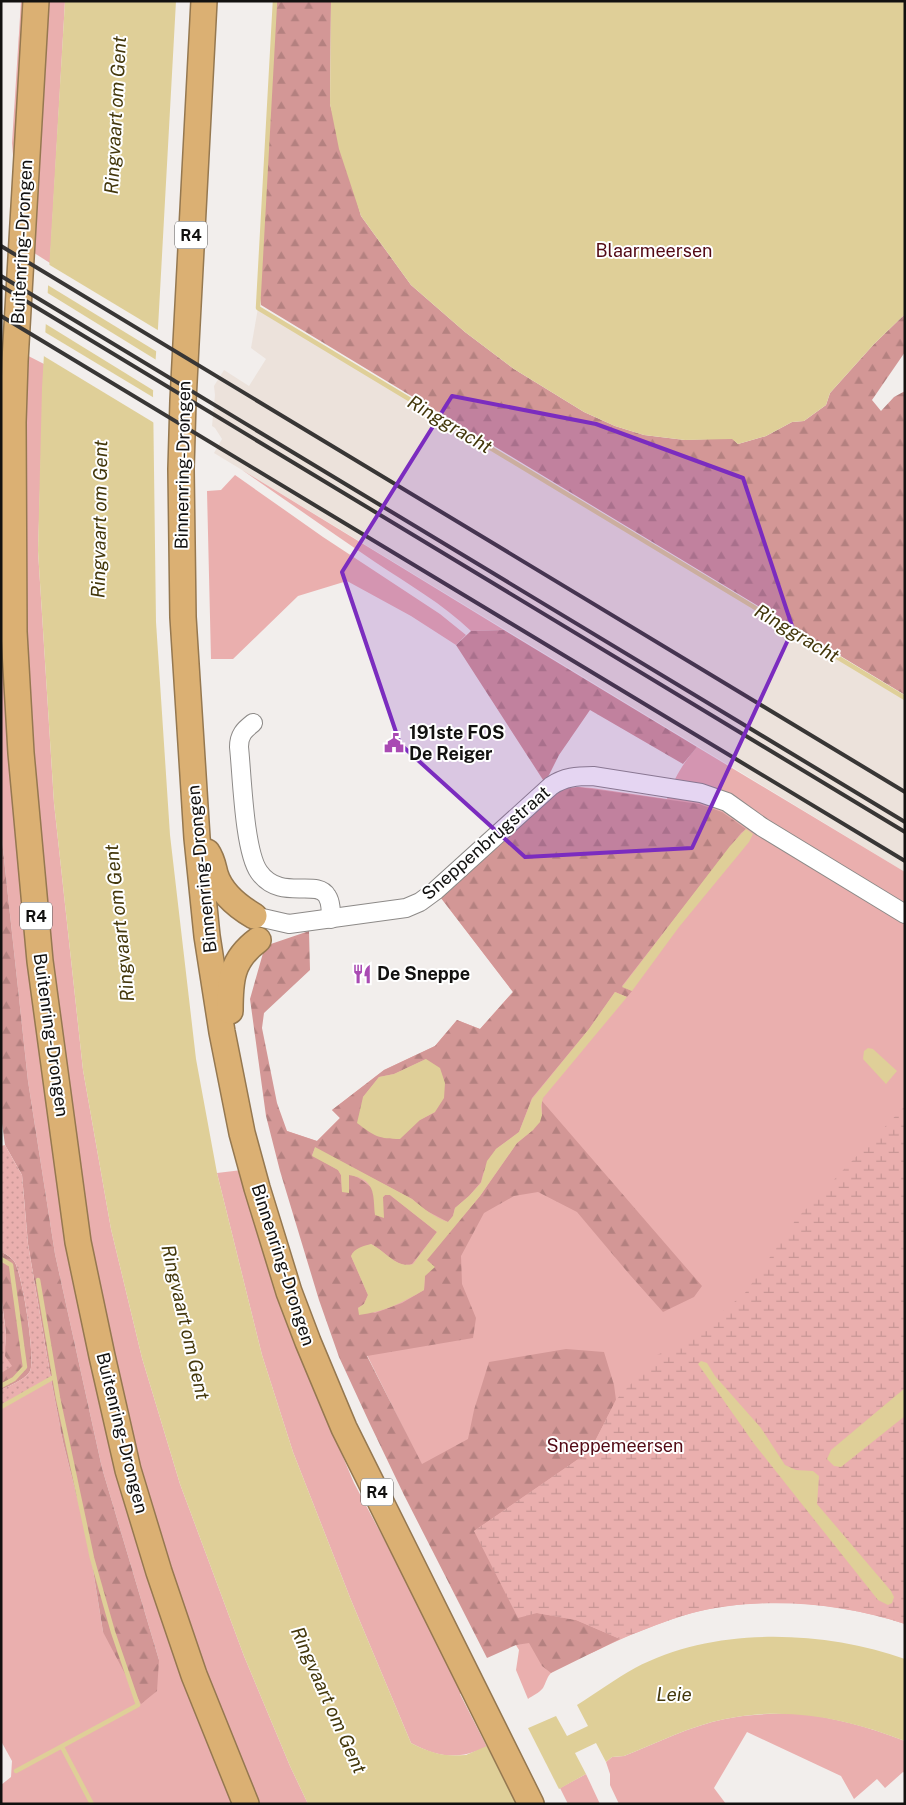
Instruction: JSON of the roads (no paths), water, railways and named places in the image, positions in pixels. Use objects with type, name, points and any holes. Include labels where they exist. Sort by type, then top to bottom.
[{"type":"highway","name":"Buitenring-Drongen","points":[[36,1],[13,422],[14,632],[22,762],[40,961],[78,1242],[128,1470],[159,1572],[194,1675],[246,1804]]},
{"type":"highway","name":"Binnenring-Drongen","points":[[204,1],[183,392],[181,470],[183,617],[197,838],[207,936],[222,1032],[242,1133],[272,1240],[289,1292],[344,1428],[531,1804]]},
{"type":"highway","points":[[197,838],[211,858],[215,875],[221,887],[230,899],[243,910],[256,928],[249,947],[235,966],[229,992],[230,1011],[222,1032]]},
{"type":"street","points":[[253,723],[242,732],[239,739],[239,747],[248,835],[251,854],[257,870],[264,879],[273,885],[284,888],[313,888],[322,890],[327,895],[330,903],[331,918]]},
{"type":"street","name":"Sneppenbrugstraat","points":[[256,928],[406,908],[420,902],[436,891],[551,786],[576,776],[593,776],[701,793],[727,802],[762,827],[905,914]]},
{"type":"water","points":[[65,1],[176,1],[153,393],[156,622],[170,835],[196,1059],[217,1173],[262,1355],[293,1452],[351,1600],[411,1743],[437,1754],[466,1755],[556,1716],[567,1736],[588,1726],[577,1705],[635,1668],[666,1654],[699,1645],[733,1639],[769,1637],[839,1642],[873,1649],[905,1659],[905,1741],[861,1726],[816,1717],[794,1714],[748,1715],[699,1726],[624,1756],[612,1757],[606,1762],[596,1743],[575,1753],[586,1774],[532,1804],[308,1804],[244,1656],[180,1484],[142,1358],[111,1229],[83,1070],[54,803],[38,551],[42,388]]},
{"type":"water","name":"Blaarmeersen","points":[[331,1],[905,1],[905,314],[874,344],[830,393],[826,405],[804,421],[792,422],[766,436],[738,444],[732,439],[685,440],[644,435],[615,426],[584,412],[514,369],[465,332],[411,285],[361,216],[339,149],[330,104]]},
{"type":"water","points":[[746,829],[753,834],[749,842],[679,927],[632,991],[622,987],[730,846]]},
{"type":"water","points":[[615,992],[627,997],[543,1098],[540,1122],[517,1143],[480,1196],[427,1260],[435,1267],[425,1276],[424,1290],[393,1306],[377,1312],[359,1315],[358,1308],[364,1304],[368,1295],[351,1256],[354,1251],[371,1244],[396,1262],[407,1265],[413,1264],[437,1232],[390,1195],[383,1197],[384,1218],[375,1215],[373,1194],[369,1184],[358,1177],[349,1175],[349,1193],[342,1192],[341,1175],[338,1170],[312,1156],[315,1147],[412,1199],[434,1215],[448,1222],[453,1216],[455,1208],[481,1183],[487,1161],[496,1149],[519,1132],[532,1099],[589,1029]]},
{"type":"water","points":[[868,1048],[873,1049],[897,1071],[886,1084],[863,1059],[864,1051]]},
{"type":"water","points":[[426,1059],[440,1068],[445,1083],[444,1098],[435,1112],[420,1120],[400,1139],[377,1136],[357,1123],[363,1097],[379,1077],[394,1074]]},
{"type":"water","points":[[701,1361],[707,1363],[715,1376],[761,1428],[785,1465],[796,1470],[813,1471],[819,1476],[817,1504],[891,1591],[894,1597],[892,1603],[888,1605],[878,1600],[755,1445],[698,1364]]},
{"type":"water","points":[[905,1388],[905,1416],[841,1467],[834,1466],[827,1459],[831,1450]]},
{"type":"waterway","name":"Ringgracht","points":[[275,1],[258,308],[905,698]]},
{"type":"waterway","points":[[1,1259],[11,1265],[25,1367],[14,1379],[1,1386]]},
{"type":"waterway","points":[[16,1771],[138,1705],[113,1632],[92,1558],[58,1398],[38,1280]]},
{"type":"waterway","points":[[1,1407],[54,1377]]},
{"type":"waterway","points":[[62,1747],[92,1804]]},
{"type":"railway","points":[[1,246],[905,792]]},
{"type":"railway","points":[[1,276],[905,822]]},
{"type":"railway","points":[[1,286],[905,832]]},
{"type":"railway","points":[[1,316],[905,861]]},
{"type":"place","name":"191ste FOS De Reiger","points":[[394,743]]},
{"type":"place","name":"De Sneppe","points":[[362,974]]},
{"type":"water label","name":"Ringvaart om Gent","points":[[115,115]]},
{"type":"water label","name":"Ringvaart om Gent","points":[[99,519]]},
{"type":"water label","name":"Ringvaart om Gent","points":[[119,923]]},
{"type":"water label","name":"Ringvaart om Gent","points":[[186,1322]]},
{"type":"water label","name":"Leie","points":[[674,1694]]},
{"type":"water label","name":"Ringvaart om Gent","points":[[329,1700]]},
{"type":"park label","name":"Sneppemeersen","points":[[615,1446]]}]
